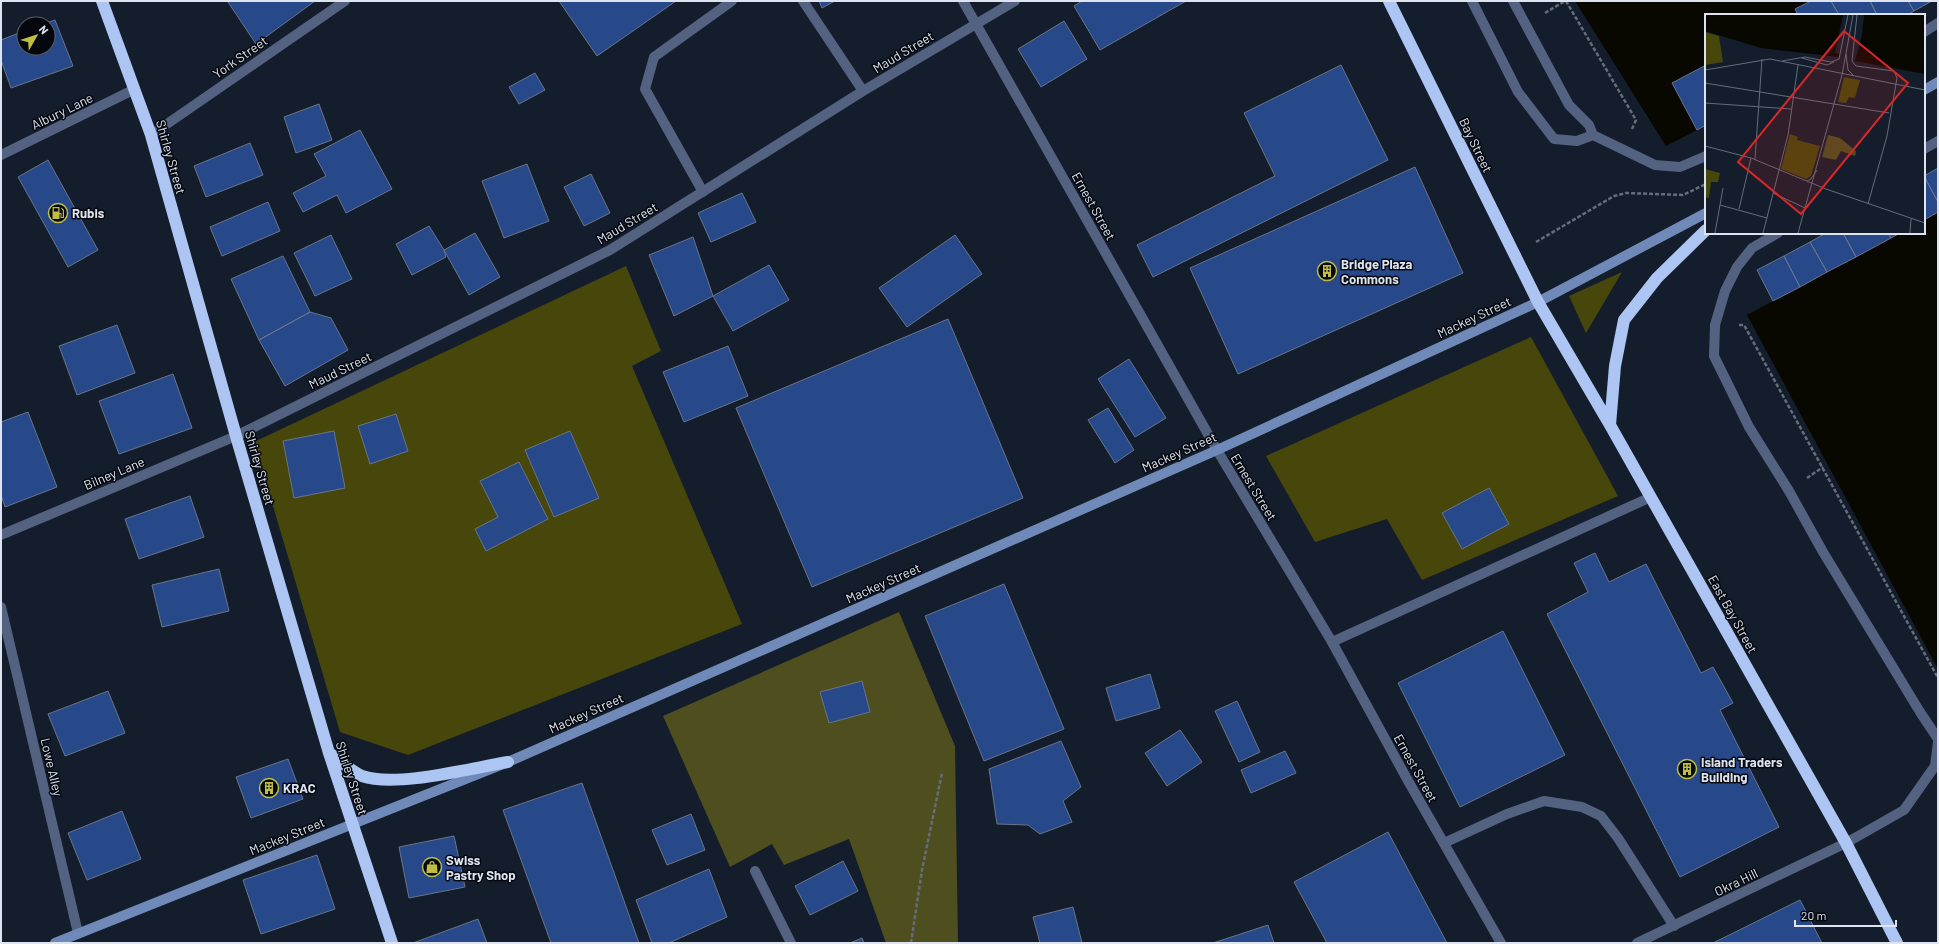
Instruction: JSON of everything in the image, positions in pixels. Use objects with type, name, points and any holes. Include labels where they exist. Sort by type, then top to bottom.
[{"type":"highway","name":"Shirley Street","points":[[102,1],[151,135],[236,436],[330,753],[392,943]]},
{"type":"highway","name":"Bay Street","points":[[1389,1],[1538,302]]},
{"type":"highway","points":[[1610,425],[1615,366],[1624,320],[1657,278],[1705,231]]},
{"type":"highway","name":"East Bay Street","points":[[1538,302],[1610,425],[1846,843],[1896,943]]},
{"type":"highway","points":[[330,753],[361,775],[382,780],[409,778],[508,762]]},
{"type":"main road","points":[[1925,89],[1938,82]]},
{"type":"main road","name":"Mackey Street","points":[[55,943],[508,762],[1217,450],[1538,302],[1705,214]]},
{"type":"street","name":"York Street","points":[[151,135],[345,1]]},
{"type":"street","points":[[703,192],[645,89],[654,57],[732,1]]},
{"type":"street","points":[[803,1],[863,91]]},
{"type":"street","name":"Ernest Street","points":[[963,1],[1217,450],[1332,642],[1444,844],[1501,943]]},
{"type":"street","name":"Maud Street","points":[[236,436],[610,250],[863,91],[1015,1]]},
{"type":"street","points":[[1472,1],[1518,92],[1554,139],[1577,141],[1593,135]]},
{"type":"street","points":[[1513,1],[1569,105],[1589,125],[1593,135],[1655,165],[1680,167],[1705,156]]},
{"type":"street","points":[[1925,31],[1938,23]]},
{"type":"street","name":"Albury Lane","points":[[1,155],[135,90]]},
{"type":"street","points":[[1925,148],[1938,140]]},
{"type":"street","points":[[1776,234],[1752,248],[1737,267],[1725,291],[1715,325],[1714,356],[1749,427],[1789,491],[1823,552],[1938,740]]},
{"type":"street","name":"Bilney Lane","points":[[1,535],[236,436]]},
{"type":"street","points":[[1332,642],[1651,498]]},
{"type":"street","name":"Lowe Alley","points":[[1,607],[78,933]]},
{"type":"street","name":"Okra Hill","points":[[1637,943],[1846,843],[1904,810],[1935,766],[1938,740]]},
{"type":"street","points":[[1444,844],[1507,814],[1544,801],[1582,807],[1601,816],[1618,838],[1674,926]]},
{"type":"street","points":[[755,871],[791,943]]},
{"type":"path","points":[[1566,1],[1636,120],[1622,149]]},
{"type":"path","points":[[1514,254],[1614,196],[1626,193],[1683,194],[1705,184]]},
{"type":"path","points":[[1715,325],[1744,325],[1938,678]]},
{"type":"path","points":[[911,943],[922,870],[942,773]]},
{"type":"shaded area","points":[[1575,1],[1811,1],[1795,9],[1798,14],[1705,14],[1705,66],[1672,83],[1697,130],[1666,146]]},
{"type":"shaded area","points":[[1938,212],[1938,669],[1747,315],[1898,234],[1925,234],[1925,219]]},
{"type":"shaded area","points":[[626,266],[661,351],[632,366],[742,624],[408,755],[340,732],[254,442]]},
{"type":"shaded area","points":[[1622,272],[1586,333],[1569,296]]},
{"type":"shaded area","points":[[1531,337],[1618,496],[1422,580],[1387,519],[1315,542],[1266,456]]},
{"type":"shaded area","points":[[899,612],[955,746],[958,943],[886,943],[849,839],[784,865],[772,844],[730,867],[663,716]]},
{"type":"building","points":[[315,1],[256,44],[228,2]]},
{"type":"building","points":[[559,1],[676,1],[597,56]]},
{"type":"building","points":[[819,1],[835,1],[822,8]]},
{"type":"building","points":[[1082,1],[1186,1],[1100,50],[1074,6]]},
{"type":"building","points":[[1811,1],[1831,1],[1838,14],[1798,14],[1795,9]]},
{"type":"building","points":[[1831,1],[1870,1],[1876,14],[1838,14]]},
{"type":"building","points":[[1870,1],[1908,1],[1914,11],[1909,14],[1876,14]]},
{"type":"building","points":[[1908,1],[1932,1],[1914,11]]},
{"type":"building","points":[[1064,21],[1087,59],[1041,87],[1018,49]]},
{"type":"building","points":[[56,23],[73,66],[11,88],[1,60],[1,40],[16,34],[16,56],[56,56]]},
{"type":"building","points":[[1341,65],[1388,160],[1153,277],[1137,245],[1275,176],[1244,113]]},
{"type":"building","points":[[1705,66],[1705,126],[1697,130],[1672,83]]},
{"type":"building","points":[[535,73],[545,90],[519,104],[509,87]]},
{"type":"building","points":[[319,104],[332,140],[296,153],[284,117]]},
{"type":"building","points":[[360,130],[392,189],[346,213],[337,195],[303,212],[293,193],[326,176],[314,154]]},
{"type":"building","points":[[250,143],[263,175],[206,197],[194,166]]},
{"type":"building","name":"Rubis","points":[[48,160],[98,250],[68,267],[18,177]]},
{"type":"building","points":[[527,164],[549,221],[504,238],[482,181]]},
{"type":"building","name":"Bridge Plaza Commons","points":[[1415,167],[1463,273],[1238,374],[1190,268]]},
{"type":"building","points":[[1938,168],[1938,202],[1925,178],[1925,175]]},
{"type":"building","points":[[591,174],[610,213],[584,226],[564,187]]},
{"type":"building","points":[[1925,178],[1938,202],[1938,212],[1925,219]]},
{"type":"building","points":[[742,193],[756,222],[711,242],[698,213]]},
{"type":"building","points":[[268,202],[280,231],[222,256],[210,227]]},
{"type":"building","points":[[429,226],[444,250],[446,257],[412,275],[396,244]]},
{"type":"building","points":[[475,233],[500,277],[469,295],[444,250]]},
{"type":"building","points":[[1824,234],[1844,234],[1856,257],[1827,272],[1810,242]]},
{"type":"building","points":[[1844,234],[1889,234],[1891,238],[1856,257]]},
{"type":"building","points":[[1889,234],[1898,234],[1891,238]]},
{"type":"building","points":[[331,235],[352,279],[315,296],[294,253]]},
{"type":"building","points":[[955,235],[982,274],[907,327],[879,288]]},
{"type":"building","points":[[693,237],[713,296],[674,316],[649,255]]},
{"type":"building","points":[[1810,242],[1827,272],[1800,287],[1784,256]]},
{"type":"building","points":[[283,256],[310,312],[259,340],[231,279]]},
{"type":"building","points":[[1784,256],[1800,287],[1773,301],[1757,270]]},
{"type":"building","points":[[769,265],[789,300],[733,331],[713,296]]},
{"type":"building","points":[[310,312],[331,318],[348,350],[285,386],[259,340]]},
{"type":"building","points":[[948,319],[1023,498],[812,587],[736,408]]},
{"type":"building","points":[[117,325],[135,373],[77,395],[59,346]]},
{"type":"building","points":[[728,346],[748,396],[684,422],[663,372]]},
{"type":"building","points":[[1129,359],[1166,418],[1135,437],[1098,379]]},
{"type":"building","points":[[173,374],[192,428],[119,454],[99,401]]},
{"type":"building","points":[[1108,408],[1134,450],[1115,463],[1088,420]]},
{"type":"building","points":[[28,412],[57,487],[5,507],[1,495],[1,422]]},
{"type":"building","points":[[396,414],[408,451],[370,464],[358,426]]},
{"type":"building","points":[[334,431],[345,488],[294,498],[283,441]]},
{"type":"building","points":[[570,431],[599,498],[554,517],[525,450]]},
{"type":"building","points":[[519,462],[548,519],[486,551],[475,529],[498,517],[480,481]]},
{"type":"building","points":[[1489,488],[1509,524],[1462,549],[1442,513]]},
{"type":"building","points":[[190,496],[204,537],[139,559],[125,519]]},
{"type":"building","name":"Island Traders Building","points":[[1595,553],[1609,582],[1646,564],[1701,673],[1713,667],[1733,703],[1720,710],[1779,827],[1680,877],[1547,614],[1588,592],[1574,563]]},
{"type":"building","points":[[219,569],[229,611],[162,627],[152,585]]},
{"type":"building","points":[[1004,584],[1064,729],[984,761],[925,616]]},
{"type":"building","points":[[1503,631],[1565,755],[1460,807],[1398,683]]},
{"type":"building","points":[[1150,674],[1160,708],[1116,721],[1106,688]]},
{"type":"building","points":[[862,681],[870,712],[829,723],[820,692]]},
{"type":"building","points":[[108,691],[125,733],[65,756],[48,714]]},
{"type":"building","points":[[1237,701],[1260,752],[1239,762],[1215,711]]},
{"type":"building","points":[[1180,730],[1202,762],[1167,786],[1145,753]]},
{"type":"building","points":[[1061,741],[1081,787],[1063,801],[1072,822],[1040,834],[1028,825],[997,824],[989,769]]},
{"type":"building","points":[[1285,751],[1296,773],[1251,793],[1241,770]]},
{"type":"building","name":"KRAC","points":[[288,759],[303,799],[251,818],[236,777]]},
{"type":"building","points":[[582,783],[639,943],[551,943],[503,810]]},
{"type":"building","points":[[122,811],[141,859],[87,880],[68,833]]},
{"type":"building","points":[[691,814],[705,850],[667,865],[652,830]]},
{"type":"building","points":[[1388,832],[1447,943],[1327,943],[1294,882]]},
{"type":"building","name":"Swiss Pastry Shop","points":[[454,836],[465,887],[409,898],[399,847]]},
{"type":"building","points":[[317,855],[335,909],[261,934],[243,880]]},
{"type":"building","points":[[843,861],[858,891],[810,915],[795,886]]},
{"type":"building","points":[[709,869],[727,917],[669,943],[652,943],[636,900]]},
{"type":"building","points":[[1800,900],[1822,943],[1713,943]]},
{"type":"building","points":[[1073,907],[1082,943],[1040,943],[1033,917]]},
{"type":"building","points":[[478,919],[487,943],[413,943]]},
{"type":"building","points":[[1268,925],[1274,943],[1213,943]]},
{"type":"building","points":[[862,938],[864,943],[850,943]]},
{"type":"place","name":"Rubis","points":[[58,213]]},
{"type":"place","name":"Bridge Plaza Commons","points":[[1327,271]]},
{"type":"place","name":"Island Traders Building","points":[[1687,769]]},
{"type":"place","name":"KRAC","points":[[269,788]]},
{"type":"place","name":"Swiss Pastry Shop","points":[[432,867]]}]
